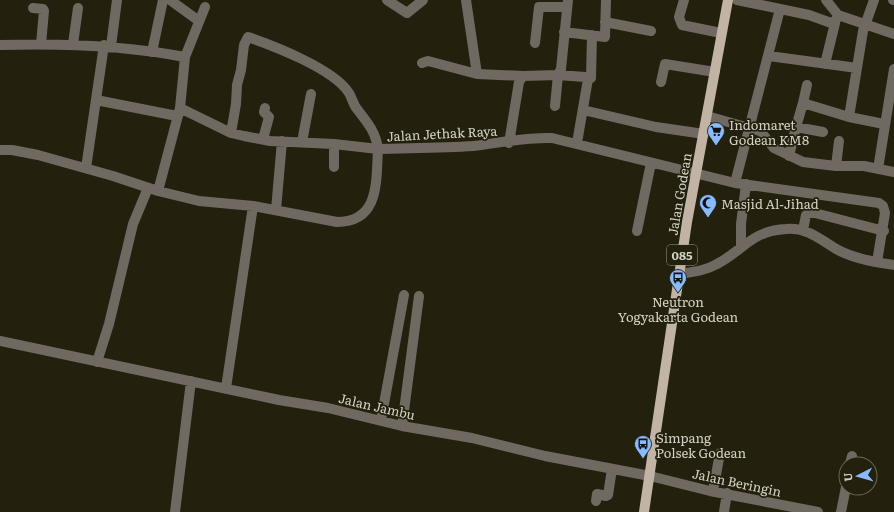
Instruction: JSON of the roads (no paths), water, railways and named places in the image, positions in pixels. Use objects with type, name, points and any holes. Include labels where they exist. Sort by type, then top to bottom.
[{"type":"main road","name":"Jalan Godean","points":[[644,512],[679,274],[728,0]]},
{"type":"street","points":[[86,168],[96,100],[117,0]]},
{"type":"street","points":[[152,52],[163,0]]},
{"type":"street","points":[[170,0],[199,21]]},
{"type":"street","points":[[387,0],[407,13],[423,0]]},
{"type":"street","points":[[466,0],[477,74]]},
{"type":"street","points":[[564,32],[605,37],[606,0]]},
{"type":"street","points":[[684,0],[679,17],[682,25],[721,33]]},
{"type":"street","points":[[737,0],[836,19],[864,28],[894,34]]},
{"type":"street","points":[[825,64],[836,19],[826,0]]},
{"type":"street","points":[[849,117],[864,28],[874,0]]},
{"type":"street","points":[[534,44],[539,7],[568,4],[561,69],[558,75],[554,106]]},
{"type":"street","points":[[97,362],[118,288],[133,224],[153,190],[178,112],[185,57],[205,7]]},
{"type":"street","points":[[33,8],[43,9],[44,11],[41,44]]},
{"type":"street","points":[[73,44],[78,8]]},
{"type":"street","points":[[735,183],[780,9]]},
{"type":"street","points":[[605,22],[651,31]]},
{"type":"street","points":[[577,143],[588,79],[592,78],[592,35]]},
{"type":"street","points":[[96,100],[178,112],[231,133],[263,139],[282,142],[334,144],[378,149],[377,138],[372,128],[356,107],[348,92],[339,83],[321,70],[284,50],[248,37],[244,46],[241,70],[237,85],[236,104],[231,133]]},
{"type":"street","points":[[0,45],[73,44],[107,46],[185,57]]},
{"type":"street","points":[[769,56],[857,68]]},
{"type":"street","points":[[422,63],[428,61],[477,74],[523,76],[558,75],[585,77],[588,79]]},
{"type":"street","points":[[661,82],[665,64],[715,72]]},
{"type":"street","points":[[878,169],[894,69]]},
{"type":"street","points":[[509,143],[519,82],[523,76]]},
{"type":"street","points":[[789,156],[807,86]]},
{"type":"street","points":[[302,142],[311,94]]},
{"type":"street","points":[[803,103],[849,117],[884,124]]},
{"type":"street","points":[[263,139],[269,117],[264,112],[265,108]]},
{"type":"street","points":[[583,110],[648,126],[704,134]]},
{"type":"street","points":[[707,116],[760,131],[774,148],[803,162],[836,166],[864,166],[894,172]]},
{"type":"street","points":[[796,127],[823,132]]},
{"type":"street","name":"Jalan Jethak Raya","points":[[0,150],[12,150],[38,155],[86,168],[153,190],[199,201],[253,206],[337,222],[347,222],[359,218],[371,202],[376,188],[378,149],[467,146],[509,143],[534,138],[552,138],[735,183],[879,203],[884,208],[884,230],[877,262]]},
{"type":"street","points":[[836,166],[839,141]]},
{"type":"street","points":[[276,210],[282,142]]},
{"type":"street","points":[[334,144],[334,167]]},
{"type":"street","points":[[637,231],[651,163]]},
{"type":"street","points":[[741,246],[741,224],[746,184]]},
{"type":"street","points":[[226,388],[253,206]]},
{"type":"street","points":[[804,230],[806,214],[811,212],[884,230]]},
{"type":"street","points":[[679,274],[704,270],[716,265],[741,246],[764,233],[786,229],[804,230],[820,237],[839,250],[877,262],[894,265]]},
{"type":"street","points":[[381,420],[404,295]]},
{"type":"street","points":[[402,426],[419,296]]},
{"type":"street","points":[[396,341],[413,344]]},
{"type":"street","name":"Jalan Jambu","points":[[0,342],[328,408],[402,426],[472,438],[544,456],[650,476]]},
{"type":"street","points":[[175,512],[191,381]]},
{"type":"street","points":[[713,491],[720,453]]},
{"type":"street","points":[[596,501],[597,494],[608,496],[612,469]]},
{"type":"street","name":"Jalan Beringin","points":[[650,476],[713,491],[818,512]]},
{"type":"street","points":[[724,512],[727,493]]},
{"type":"street","points":[[841,512],[844,496]]},
{"type":"place","name":"Indomaret Godean KM8","points":[[716,146]]},
{"type":"place","name":"Masjid Al-Jihad","points":[[708,218]]},
{"type":"place","name":"Neutron Yogyakarta Godean","points":[[678,293]]},
{"type":"place","name":"Simpang Polsek Godean","points":[[643,459]]}]
